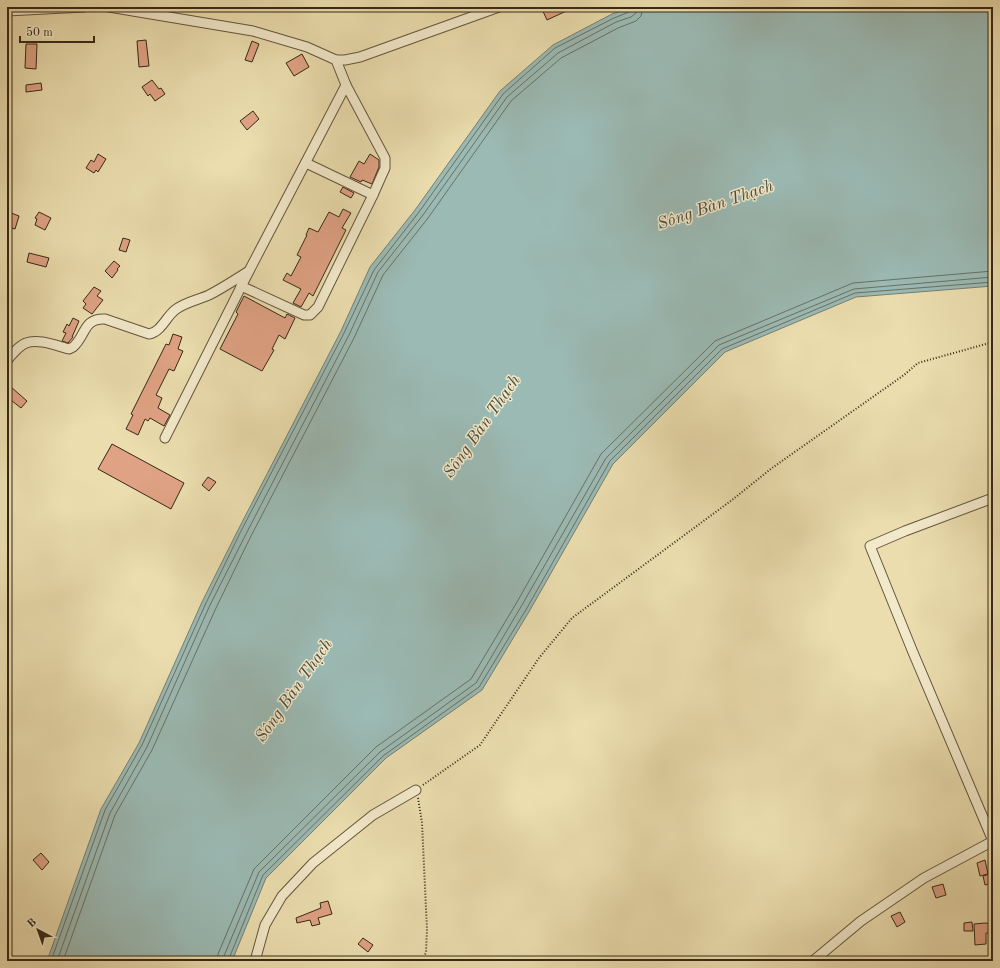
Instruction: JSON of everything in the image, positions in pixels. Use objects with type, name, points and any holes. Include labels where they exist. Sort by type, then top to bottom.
[{"type":"street","points":[[7,11],[84,7]]},
{"type":"street","points":[[109,7],[136,9],[253,31],[285,40],[336,60],[360,57],[499,7]]},
{"type":"street","points":[[241,286],[304,315],[310,315],[318,306],[374,195],[384,168],[385,158],[346,85],[336,60]]},
{"type":"street","points":[[165,438],[241,286],[346,85]]},
{"type":"street","points":[[306,163],[374,195]]},
{"type":"street","points":[[7,360],[22,346],[32,342],[69,348],[73,347],[92,320],[105,319],[149,334],[153,333],[180,307],[210,294],[249,271]]},
{"type":"street","points":[[813,961],[861,921],[924,878],[993,841],[912,650],[870,546],[905,531],[993,498]]},
{"type":"street","points":[[256,961],[265,925],[282,896],[313,863],[373,816],[416,790]]},
{"type":"path","points":[[423,961],[426,951],[427,930],[422,823],[416,790],[480,744],[539,658],[572,618],[732,500],[772,468],[904,375],[918,363],[993,342]]},
{"type":"water","name":"Sông Bàn Thạch","points":[[633,7],[993,7],[993,286],[856,297],[725,352],[613,464],[530,610],[482,690],[386,758],[266,878],[232,961],[47,961],[101,809],[139,743],[202,602],[341,331],[370,267],[415,210],[500,91],[553,45],[612,14]]},
{"type":"building","points":[[541,7],[575,7],[547,20]]},
{"type":"building","points":[[146,40],[149,66],[139,67],[137,41]]},
{"type":"building","points":[[252,41],[259,44],[252,62],[245,60]]},
{"type":"building","points":[[26,44],[37,44],[36,69],[25,68]]},
{"type":"building","points":[[302,54],[309,67],[294,76],[286,63]]},
{"type":"building","points":[[152,80],[165,94],[155,101],[150,94],[148,96],[142,87]]},
{"type":"building","points":[[41,83],[42,90],[26,92],[26,85]]},
{"type":"building","points":[[253,111],[259,119],[247,130],[240,121]]},
{"type":"building","points":[[98,154],[106,159],[98,172],[96,170],[94,173],[86,168],[91,160],[94,162]]},
{"type":"building","points":[[370,154],[379,160],[379,167],[372,184],[362,180],[361,182],[350,177],[359,161],[364,164]]},
{"type":"building","points":[[343,187],[354,193],[351,198],[340,192]]},
{"type":"building","points":[[343,209],[351,213],[342,228],[346,230],[313,296],[309,293],[301,307],[293,303],[301,289],[283,280],[287,273],[291,276],[301,257],[297,255],[309,228],[318,232],[329,212],[339,217]]},
{"type":"building","points":[[39,212],[51,218],[45,230],[35,225],[37,219],[35,218]]},
{"type":"building","points":[[11,213],[19,216],[15,229],[7,227],[7,216],[10,217]]},
{"type":"building","points":[[123,238],[130,240],[126,252],[119,250]]},
{"type":"building","points":[[29,253],[49,258],[46,267],[27,262]]},
{"type":"building","points":[[114,261],[120,266],[112,278],[105,271]]},
{"type":"building","points":[[94,287],[101,291],[97,296],[103,300],[92,314],[83,308],[86,304],[83,301]]},
{"type":"building","points":[[244,296],[285,318],[287,314],[295,318],[285,339],[279,335],[272,349],[274,350],[262,371],[220,349],[238,314],[236,312]]},
{"type":"building","points":[[73,318],[79,321],[73,337],[68,343],[62,341],[66,333],[63,332],[67,324],[69,326]]},
{"type":"building","points":[[173,334],[182,337],[178,349],[183,351],[174,371],[169,369],[156,395],[162,398],[158,408],[170,415],[164,426],[150,418],[148,421],[145,419],[138,435],[126,429],[133,415],[131,414],[166,344],[169,345]]},
{"type":"building","points":[[11,387],[27,401],[21,408],[7,397],[7,391]]},
{"type":"building","points":[[112,444],[184,483],[171,509],[98,469]]},
{"type":"building","points":[[208,477],[216,482],[209,491],[202,485]]},
{"type":"building","points":[[41,853],[49,862],[42,870],[33,860]]},
{"type":"building","points":[[985,860],[988,874],[980,876],[977,863]]},
{"type":"building","points":[[993,873],[993,883],[985,885],[983,876]]},
{"type":"building","points":[[943,884],[946,895],[936,898],[932,887]]},
{"type":"building","points":[[328,901],[332,914],[318,918],[320,924],[312,926],[310,920],[297,923],[296,918],[321,908],[320,903]]},
{"type":"building","points":[[900,912],[905,922],[897,927],[891,916]]},
{"type":"building","points":[[972,922],[973,931],[964,931],[964,923]]},
{"type":"building","points":[[974,924],[993,924],[993,933],[986,933],[986,944],[975,945]]},
{"type":"building","points":[[363,938],[373,945],[368,952],[358,944]]}]
